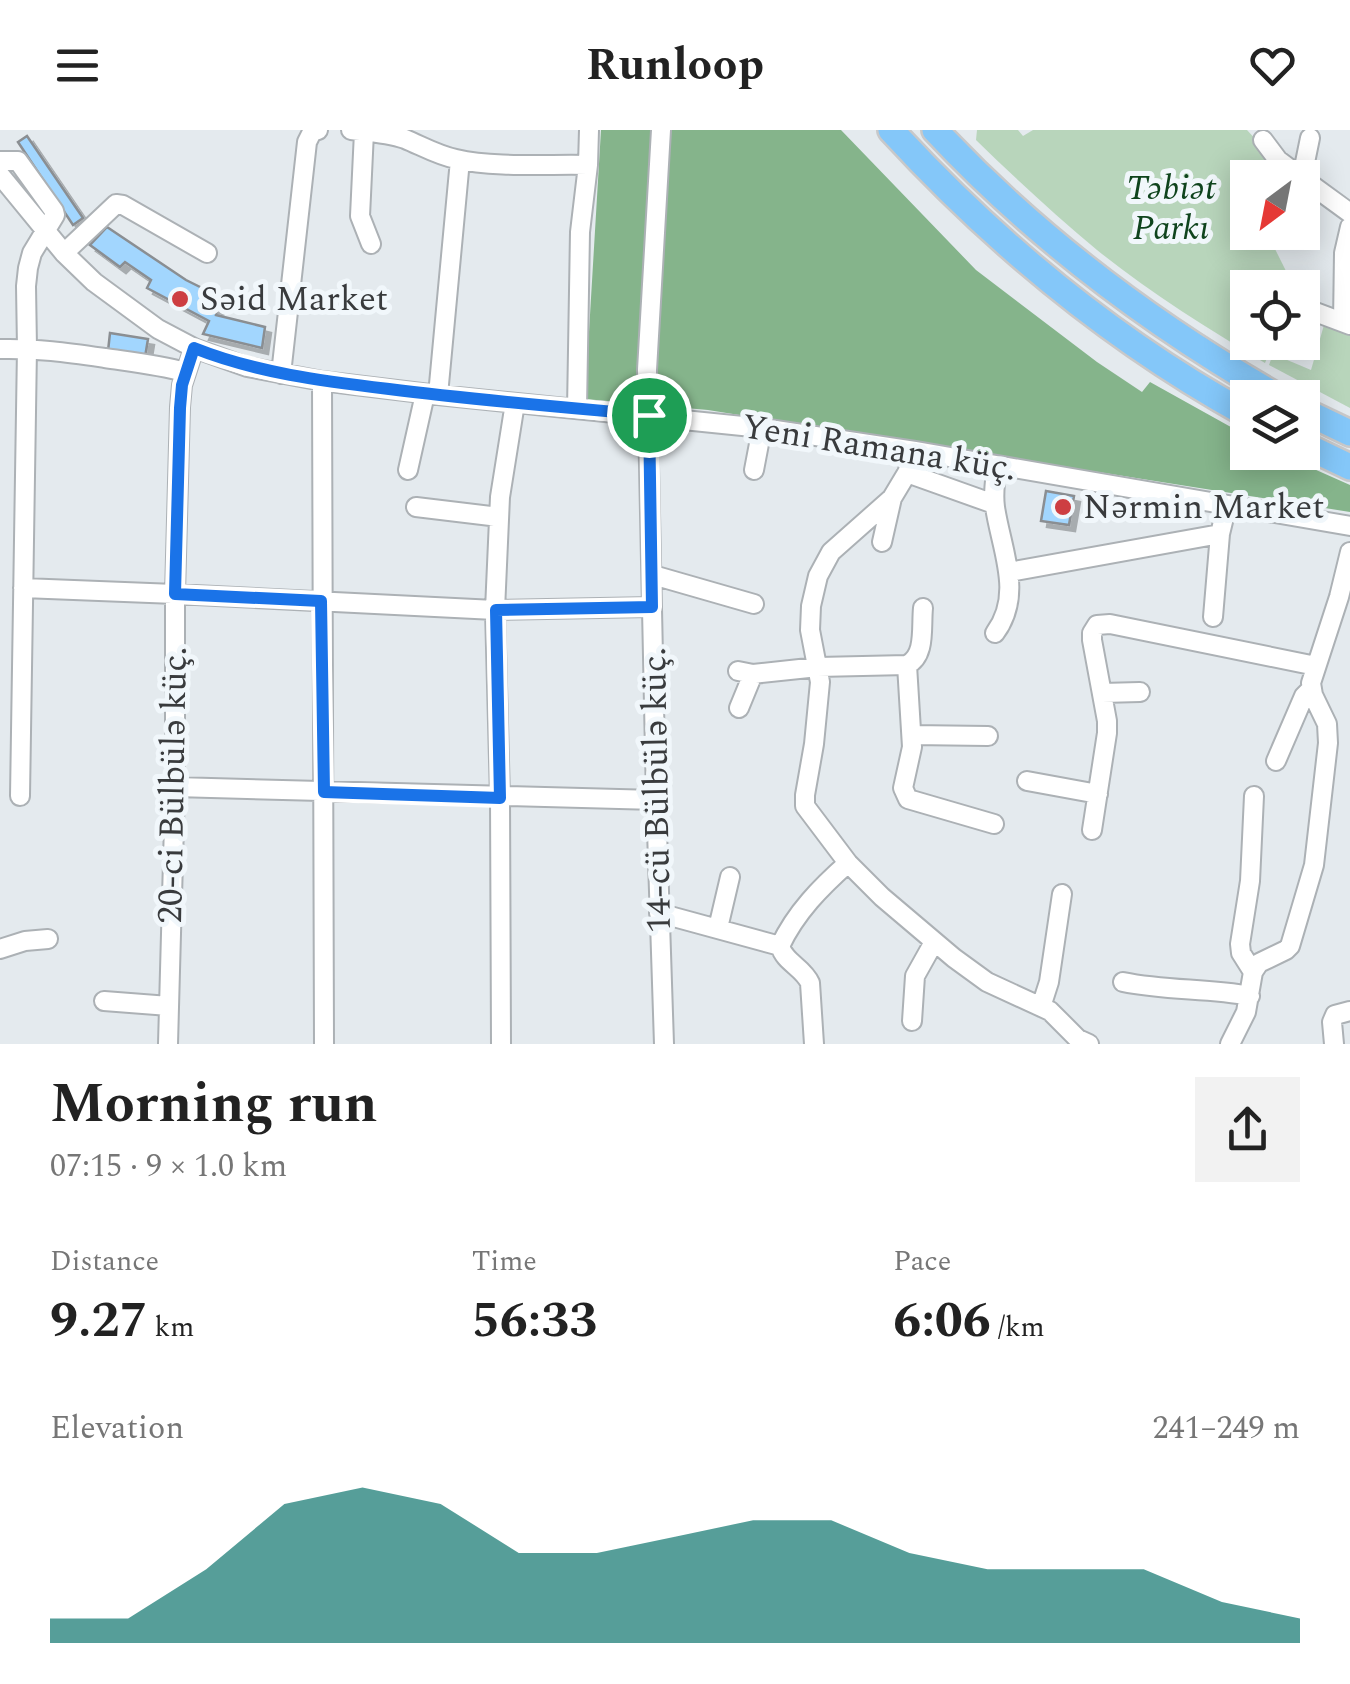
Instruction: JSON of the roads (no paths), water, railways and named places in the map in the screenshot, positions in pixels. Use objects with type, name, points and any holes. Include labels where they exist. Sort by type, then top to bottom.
[{"type":"highway","points":[[891,130],[971,212],[1051,282],[1175,372],[1230,404]]},
{"type":"highway","points":[[936,130],[1004,200],[1123,298],[1250,380]]},
{"type":"highway","points":[[1320,419],[1350,433]]},
{"type":"highway","points":[[1320,453],[1350,467]]},
{"type":"street","points":[[281,374],[307,142],[312,132],[318,130]]},
{"type":"street","points":[[577,408],[580,232],[590,130]]},
{"type":"street","name":"14-cü Bülbülə küç.","points":[[661,130],[648,370],[664,1044]]},
{"type":"street","points":[[372,244],[360,216],[358,131],[405,140],[429,152],[460,160],[588,164]]},
{"type":"street","points":[[1305,160],[1310,138]]},
{"type":"street","points":[[1263,140],[1278,160]]},
{"type":"street","points":[[408,470],[432,394],[460,160]]},
{"type":"street","points":[[0,161],[18,161],[55,215],[32,253],[26,286],[20,796]]},
{"type":"street","name":"Yeni Ramana küç.","points":[[0,176],[64,253],[134,313],[194,348],[247,367],[322,381],[762,428],[1350,526]]},
{"type":"street","points":[[1320,190],[1350,213]]},
{"type":"street","points":[[64,253],[116,204],[207,253]]},
{"type":"street","points":[[1320,314],[1346,324],[1344,253],[1350,227]]},
{"type":"street","points":[[0,349],[28,348],[185,372]]},
{"type":"street","name":"20-ci Bülbülə küç.","points":[[168,1044],[180,408],[185,372],[194,348]]},
{"type":"street","points":[[322,381],[324,1044]]},
{"type":"street","points":[[501,1044],[496,610],[499,518],[515,403]]},
{"type":"street","points":[[754,470],[762,428]]},
{"type":"street","points":[[915,451],[892,498],[831,552],[818,576],[810,630],[820,682],[806,806],[848,863],[934,942],[987,982],[1058,1017],[1078,1039],[1090,1044]]},
{"type":"street","points":[[996,633],[1008,608],[1010,572],[994,504],[997,466]]},
{"type":"street","points":[[907,473],[994,504]]},
{"type":"street","points":[[882,542],[892,498]]},
{"type":"street","points":[[1213,618],[1220,534],[1227,504]]},
{"type":"street","points":[[416,507],[499,518]]},
{"type":"street","points":[[1010,572],[1220,534]]},
{"type":"street","points":[[1276,761],[1311,688],[1350,552]]},
{"type":"street","points":[[653,575],[754,604]]},
{"type":"street","points":[[23,588],[496,610],[652,607]]},
{"type":"street","points":[[739,708],[746,672],[914,662],[919,654],[923,608]]},
{"type":"street","points":[[1092,830],[1107,732],[1092,640],[1097,625],[1110,624],[1316,666]]},
{"type":"street","points":[[907,665],[912,747],[904,794],[908,799],[994,824]]},
{"type":"street","points":[[1230,1044],[1250,996],[1254,972],[1263,959],[1290,946],[1314,865],[1328,744],[1327,724],[1311,688]]},
{"type":"street","points":[[1102,692],[1140,692]]},
{"type":"street","points":[[912,734],[988,736]]},
{"type":"street","points":[[1027,781],[1098,794]]},
{"type":"street","points":[[175,788],[656,800]]},
{"type":"street","points":[[1254,796],[1250,881],[1240,944],[1241,953],[1254,972]]},
{"type":"street","points":[[780,946],[808,901],[848,863]]},
{"type":"street","points":[[718,928],[730,877]]},
{"type":"street","points":[[1041,1006],[1062,894]]},
{"type":"street","points":[[658,912],[780,946],[788,961],[810,983],[814,1044]]},
{"type":"street","points":[[0,949],[48,939]]},
{"type":"street","points":[[912,1021],[916,976],[934,942]]},
{"type":"street","points":[[1123,982],[1158,989],[1250,996]]},
{"type":"street","points":[[104,1000],[169,1006]]},
{"type":"street","points":[[1334,1044],[1335,1015],[1350,1010]]},
{"type":"place","name":"Səid Market","points":[[180,299]]},
{"type":"place","name":"Nərmin Market","points":[[1063,507]]},
{"type":"park label","name":"Təbiət Parkı","points":[[1171,208]]}]
